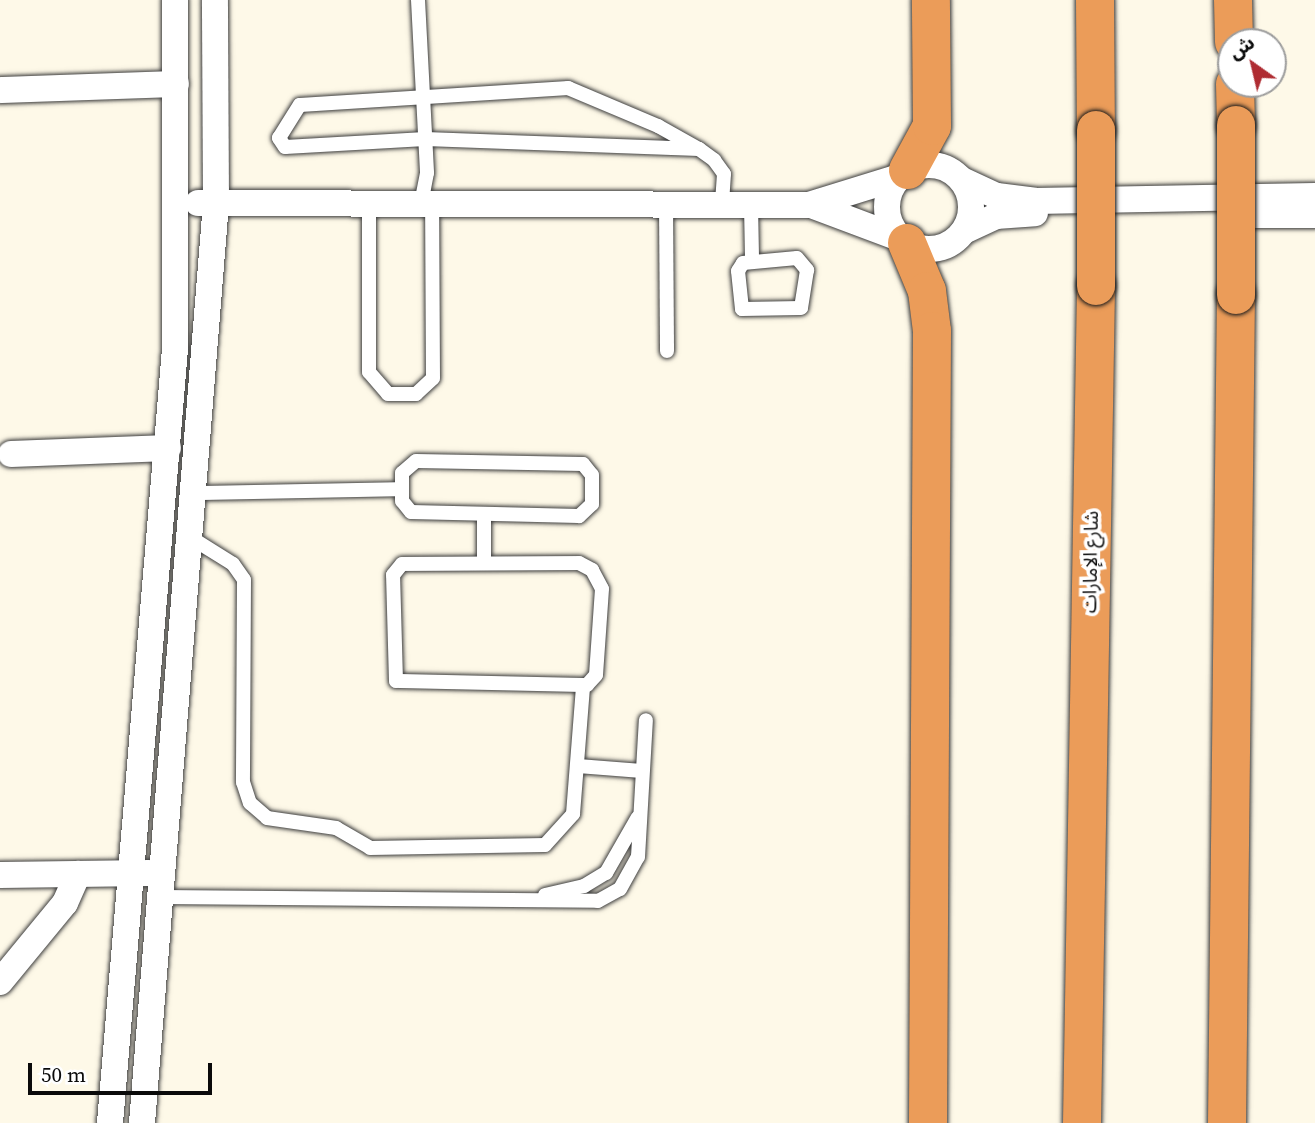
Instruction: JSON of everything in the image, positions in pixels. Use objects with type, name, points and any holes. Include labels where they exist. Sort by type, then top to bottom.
[{"type":"highway","points":[[903,174],[932,126],[931,0]]},
{"type":"highway","name":"شارع الإمارات","points":[[1078,1115],[1096,286],[1095,0]]},
{"type":"highway","points":[[1233,0],[1234,28]]},
{"type":"highway","points":[[1227,1123],[1236,295],[1235,98]]},
{"type":"highway","points":[[904,241],[927,290],[932,331],[928,1123]]},
{"type":"street","points":[[110,1123],[169,447],[178,203],[175,0]]},
{"type":"street","points":[[142,1123],[193,539],[216,203],[215,0]]},
{"type":"street","points":[[0,90],[176,84]]},
{"type":"street","points":[[178,203],[808,205],[931,164],[997,196],[1035,201],[1315,196]]},
{"type":"street","points":[[903,174],[888,216],[904,241]]},
{"type":"street","points":[[962,180],[971,205],[964,231]]},
{"type":"street","points":[[808,205],[904,241],[944,246],[964,231],[1014,213],[1315,215]]},
{"type":"street","points":[[11,454],[169,447]]},
{"type":"street","points":[[165,494],[196,493]]},
{"type":"street","points":[[0,875],[133,873],[162,885]]},
{"type":"street","points":[[0,982],[59,912],[78,874]]},
{"type":"lane","points":[[369,203],[369,372],[388,394],[416,394],[433,378],[418,0]]},
{"type":"lane","points":[[699,149],[425,139],[285,148],[279,138],[300,105],[422,95],[568,88],[699,149],[724,174],[722,205]]},
{"type":"lane","points":[[666,204],[667,351]]},
{"type":"lane","points":[[751,205],[752,258],[738,271],[742,309],[801,308],[803,262],[752,258]]},
{"type":"lane","points":[[416,461],[583,464],[591,472],[592,504],[583,514],[484,514],[411,512],[402,489],[404,468],[416,461]]},
{"type":"lane","points":[[196,493],[402,489]]},
{"type":"lane","points":[[484,514],[484,563]]},
{"type":"lane","points":[[193,539],[233,564],[244,580],[243,782],[250,803],[267,817],[336,828],[370,848],[537,848],[568,824],[578,766],[583,687],[596,675],[602,589],[596,576],[579,563],[406,563],[395,570],[396,681],[583,687]]},
{"type":"lane","points":[[162,885],[536,897],[586,904],[620,889],[638,857],[646,720]]},
{"type":"lane","points":[[578,766],[642,771]]},
{"type":"lane","points":[[536,897],[584,886],[606,873],[639,816]]}]
